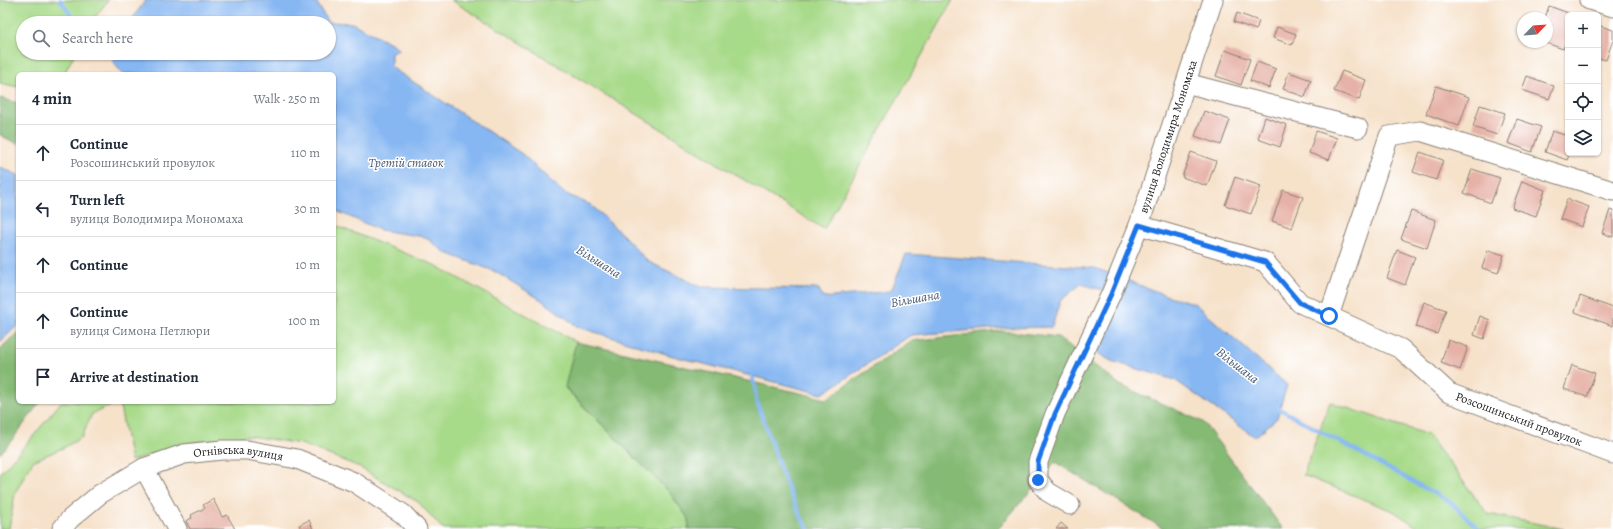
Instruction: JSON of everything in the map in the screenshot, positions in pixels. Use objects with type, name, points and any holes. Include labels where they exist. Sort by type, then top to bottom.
[{"type":"street","name":"вулиця Володимира Мономаха","points":[[1070,505],[1048,492],[1038,480],[1038,462],[1055,414],[1111,294],[1139,225],[1213,0]]},
{"type":"street","points":[[1590,0],[1613,7]]},
{"type":"street","points":[[1186,83],[1358,128]]},
{"type":"street","points":[[1329,316],[1389,136],[1420,131],[1613,191]]},
{"type":"street","name":"Розсошинський провулок","points":[[1139,225],[1265,262],[1300,303],[1401,349],[1449,393],[1613,454]]},
{"type":"street","name":"Огнівська вулиця","points":[[62,529],[70,519],[100,494],[144,468],[184,454],[222,450],[247,450],[297,459],[354,482],[403,514],[417,529]]},
{"type":"street","points":[[144,468],[177,529]]},
{"type":"green space","points":[[0,0],[108,0],[96,16],[16,16],[16,60],[71,60],[65,72],[16,72],[16,87],[0,83]]},
{"type":"green space","points":[[451,0],[953,0],[824,229]]},
{"type":"green space","points":[[0,98],[16,102],[16,143],[0,135]]},
{"type":"green space","points":[[336,226],[432,264],[576,342],[565,388],[670,493],[688,518],[689,529],[443,529],[418,502],[357,466],[301,444],[249,436],[181,444],[131,461],[119,404],[336,404]]},
{"type":"green space","points":[[1001,331],[1058,337],[1120,385],[1203,422],[1283,529],[1164,529],[1055,462],[998,529],[689,529],[688,518],[670,493],[565,387],[576,342],[826,399],[911,341]]},
{"type":"green space","points":[[16,334],[16,404],[39,404],[0,454],[0,349]]},
{"type":"green space","points":[[1330,402],[1428,435],[1488,514],[1564,529],[1420,529],[1395,512],[1303,475]]},
{"type":"green space","points":[[59,404],[114,404],[92,414],[82,437],[65,447],[33,461],[15,493],[9,529],[0,529],[0,473],[31,439]]},
{"type":"water","name":"Третій ставок","points":[[146,0],[308,0],[317,3],[325,16],[134,16]]},
{"type":"water","name":"Третій ставок","points":[[336,22],[352,23],[393,44],[400,50],[391,52],[391,67],[522,154],[564,193],[591,205],[625,237],[647,261],[701,287],[819,289],[823,298],[891,291],[906,254],[1095,268],[1168,296],[1194,303],[1287,385],[1277,418],[1255,437],[1175,380],[1111,361],[1096,352],[1118,294],[1081,284],[1060,301],[1052,327],[1003,328],[911,335],[822,394],[673,356],[578,327],[543,301],[494,271],[446,253],[425,237],[380,230],[336,211],[336,72],[121,72],[113,62],[113,60],[336,60]]},
{"type":"water","points":[[0,167],[16,174],[16,327],[0,342]]},
{"type":"building","points":[[1549,6],[1566,12],[1565,43],[1563,49],[1553,46],[1553,12],[1547,12]]},
{"type":"building","points":[[1237,13],[1259,21],[1256,30],[1234,22]]},
{"type":"building","points":[[1601,26],[1613,30],[1613,40],[1606,60],[1601,59]]},
{"type":"building","points":[[1277,27],[1296,34],[1292,45],[1273,38]]},
{"type":"building","points":[[1225,50],[1250,59],[1241,85],[1216,76]]},
{"type":"building","points":[[1257,62],[1276,69],[1269,88],[1250,81]]},
{"type":"building","points":[[1342,71],[1366,80],[1359,100],[1334,91]]},
{"type":"building","points":[[1289,72],[1311,80],[1305,97],[1283,89]]},
{"type":"building","points":[[1527,76],[1554,86],[1549,99],[1522,90]]},
{"type":"building","points":[[1436,86],[1469,97],[1459,126],[1426,114]]},
{"type":"building","points":[[1480,105],[1505,113],[1497,135],[1473,127]]},
{"type":"building","points":[[1204,111],[1230,120],[1221,145],[1195,136]]},
{"type":"building","points":[[1265,117],[1287,125],[1280,147],[1258,139]]},
{"type":"building","points":[[1517,119],[1541,127],[1532,152],[1508,143]]},
{"type":"building","points":[[1316,131],[1337,138],[1329,160],[1309,153]]},
{"type":"building","points":[[1552,131],[1565,135],[1565,156],[1569,156],[1567,160],[1545,152]]},
{"type":"building","points":[[1191,152],[1216,161],[1207,186],[1182,177]]},
{"type":"building","points":[[1420,152],[1443,160],[1436,180],[1413,172]]},
{"type":"building","points":[[1472,169],[1500,178],[1491,203],[1464,193]]},
{"type":"building","points":[[1235,177],[1261,186],[1251,214],[1225,205]]},
{"type":"building","points":[[1522,181],[1545,190],[1536,216],[1512,208]]},
{"type":"building","points":[[1283,190],[1303,197],[1292,228],[1272,221]]},
{"type":"building","points":[[1567,199],[1589,207],[1582,227],[1560,219]]},
{"type":"building","points":[[1610,210],[1613,211],[1613,237],[1602,233]]},
{"type":"building","points":[[1411,211],[1436,220],[1427,248],[1401,239]]},
{"type":"building","points":[[1397,250],[1415,257],[1405,285],[1387,278]]},
{"type":"building","points":[[1488,250],[1504,255],[1498,273],[1482,268]]},
{"type":"building","points":[[1580,296],[1613,308],[1613,326],[1575,312]]},
{"type":"building","points":[[1424,302],[1446,310],[1437,334],[1416,327]]},
{"type":"building","points":[[1480,316],[1490,320],[1484,339],[1474,335]]},
{"type":"building","points":[[1448,340],[1468,347],[1460,370],[1441,363]]},
{"type":"building","points":[[1572,365],[1595,373],[1587,397],[1564,389]]},
{"type":"building","points":[[213,499],[222,517],[227,515],[235,529],[190,529],[186,521],[192,518],[191,515],[205,508],[203,505]]},
{"type":"building","points":[[309,520],[313,529],[301,529],[299,525]]},
{"type":"building","points":[[1061,523],[1068,529],[1056,529]]},
{"type":"waterway","name":"Вільшана","points":[[60,0],[72,16]]},
{"type":"waterway","points":[[752,376],[756,400],[779,466],[792,498],[808,529]]},
{"type":"waterway","name":"Вільшана","points":[[1276,407],[1450,502],[1479,529]]},
{"type":"route","points":[[1038,480],[1038,462],[1055,414],[1111,294],[1139,225],[1265,262],[1300,303],[1329,316]]}]
